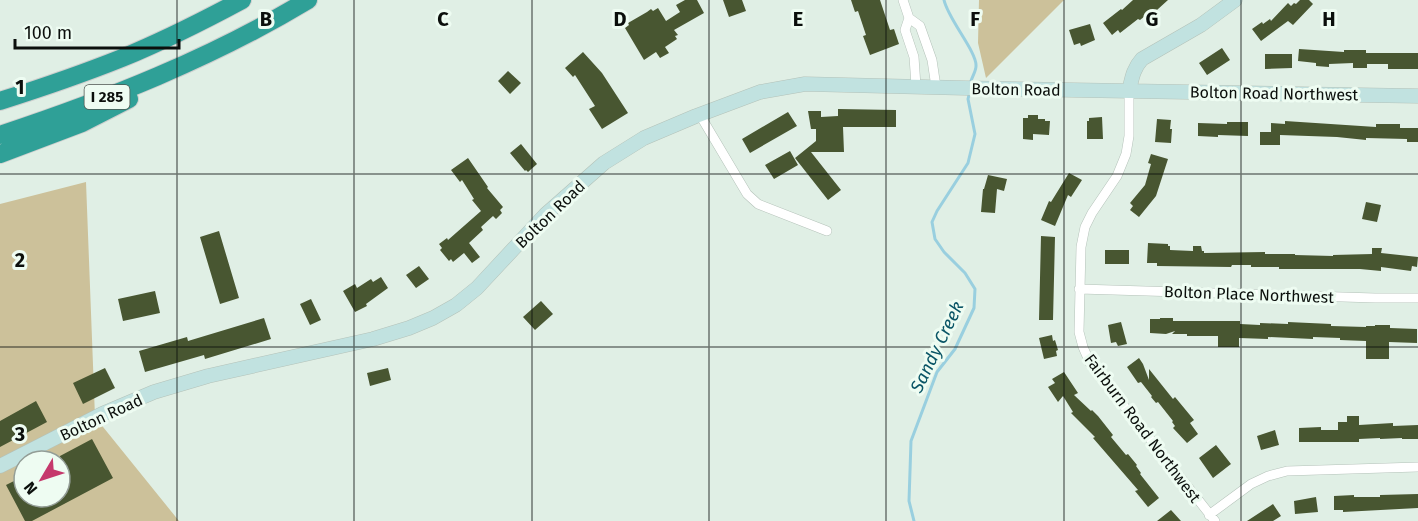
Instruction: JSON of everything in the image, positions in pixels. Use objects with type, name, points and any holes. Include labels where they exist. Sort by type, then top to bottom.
[{"type":"highway","name":"I 285","points":[[0,101],[65,80],[150,46],[242,0]]},
{"type":"highway","name":"I 285","points":[[0,135],[66,114],[212,52],[308,0]]},
{"type":"highway","points":[[0,154],[82,123],[148,90],[212,52]]},
{"type":"highway","points":[[0,88],[65,80]]},
{"type":"street","points":[[903,0],[909,18],[920,26],[935,76],[936,87]]},
{"type":"street","points":[[1129,91],[1133,73],[1142,59],[1201,25],[1235,0]]},
{"type":"street","points":[[909,18],[905,30],[913,54],[916,86]]},
{"type":"street","points":[[913,54],[928,50]]},
{"type":"street","name":"Bolton Road","points":[[0,466],[102,414],[154,392],[208,376],[373,339],[433,318],[456,305],[477,288],[545,215],[604,163],[644,138],[760,92],[805,84],[1129,91]]},
{"type":"street","name":"Bolton Road Northwest","points":[[1129,91],[1418,96]]},
{"type":"street","name":"Fairburn Road Northwest","points":[[1129,91],[1129,136],[1126,154],[1117,176],[1085,227],[1081,246],[1079,332],[1090,363],[1212,518]]},
{"type":"street","points":[[700,115],[747,194],[758,204],[827,231]]},
{"type":"street","name":"Bolton Place Northwest","points":[[1079,289],[1418,298]]},
{"type":"street","points":[[1212,518],[1251,484],[1287,471],[1418,467]]},
{"type":"shaded area","points":[[979,0],[1064,0],[986,78],[978,43]]},
{"type":"shaded area","points":[[86,182],[95,417],[179,521],[0,521],[0,204]]},
{"type":"building","points":[[685,0],[697,0],[704,13],[674,30],[678,35],[675,36],[677,39],[665,47],[669,53],[660,58],[656,52],[644,60],[625,28],[629,25],[628,23],[651,9],[653,11],[658,8],[666,21],[680,12],[676,5]]},
{"type":"building","points":[[723,0],[742,0],[746,11],[729,17]]},
{"type":"building","points":[[851,0],[880,0],[890,30],[894,29],[899,44],[870,55],[858,11],[855,12]]},
{"type":"building","points":[[1133,0],[1168,0],[1147,19],[1145,16],[1138,19],[1120,33],[1118,30],[1112,35],[1103,23]]},
{"type":"building","points":[[1300,0],[1309,0],[1313,4],[1293,25],[1288,21],[1261,41],[1252,29],[1262,22],[1263,24],[1270,19],[1271,21],[1288,3],[1291,6]]},
{"type":"building","points":[[1090,24],[1095,40],[1081,46],[1080,43],[1074,45],[1069,30]]},
{"type":"building","points":[[1222,48],[1230,60],[1207,75],[1199,63]]},
{"type":"building","points":[[1299,49],[1418,53],[1418,69],[1388,69],[1388,64],[1367,64],[1367,68],[1353,68],[1353,63],[1329,64],[1329,67],[1316,66],[1316,63],[1298,61]]},
{"type":"building","points":[[583,52],[602,73],[628,113],[602,129],[589,109],[595,106],[575,75],[573,77],[565,68]]},
{"type":"building","points":[[1265,54],[1292,54],[1292,68],[1265,69]]},
{"type":"building","points":[[508,71],[521,83],[510,94],[498,81]]},
{"type":"building","points":[[838,109],[896,110],[896,127],[843,127],[844,152],[811,152],[841,190],[828,200],[795,158],[816,141],[816,129],[811,129],[808,111],[821,111],[821,117],[838,116]]},
{"type":"building","points":[[788,112],[797,126],[750,153],[742,139]]},
{"type":"building","points":[[1028,115],[1038,115],[1038,119],[1050,121],[1049,135],[1033,134],[1033,140],[1023,139],[1023,118],[1028,118]]},
{"type":"building","points":[[1102,117],[1103,139],[1087,139],[1089,118]]},
{"type":"building","points":[[1157,119],[1171,120],[1171,143],[1155,142]]},
{"type":"building","points":[[1285,121],[1376,127],[1376,124],[1400,124],[1400,128],[1418,128],[1418,142],[1407,142],[1407,139],[1366,138],[1366,140],[1280,135],[1280,145],[1260,145],[1260,132],[1271,132],[1271,123],[1285,124]]},
{"type":"building","points":[[1227,122],[1248,122],[1248,136],[1198,136],[1198,123],[1227,124]]},
{"type":"building","points":[[521,144],[537,164],[528,172],[510,153]]},
{"type":"building","points":[[790,151],[798,165],[774,179],[765,165]]},
{"type":"building","points":[[1151,154],[1168,159],[1156,196],[1139,217],[1130,210],[1133,206],[1130,203],[1145,185],[1151,164],[1148,163]]},
{"type":"building","points":[[468,158],[487,188],[503,207],[500,210],[502,213],[496,219],[493,216],[481,227],[483,230],[469,243],[480,257],[472,263],[464,253],[453,262],[451,259],[449,261],[440,250],[442,248],[439,244],[447,238],[448,240],[481,211],[472,200],[474,199],[462,180],[460,182],[451,170]]},
{"type":"building","points":[[1069,173],[1082,180],[1071,197],[1068,195],[1055,226],[1041,220],[1049,201],[1051,202]]},
{"type":"building","points":[[988,175],[1007,179],[1004,191],[997,189],[995,213],[981,212],[983,189]]},
{"type":"building","points":[[1366,202],[1381,205],[1377,222],[1362,219]]},
{"type":"building","points":[[219,231],[239,298],[220,304],[200,237]]},
{"type":"building","points":[[1041,236],[1055,237],[1053,320],[1039,320]]},
{"type":"building","points":[[1148,243],[1168,244],[1170,250],[1193,251],[1193,246],[1201,246],[1204,253],[1265,252],[1265,254],[1333,256],[1372,254],[1372,248],[1382,248],[1381,253],[1418,257],[1417,267],[1412,266],[1411,271],[1381,267],[1381,271],[1279,269],[1279,267],[1251,267],[1251,265],[1157,266],[1157,263],[1147,263]]},
{"type":"building","points":[[1105,250],[1129,250],[1129,264],[1105,264]]},
{"type":"building","points":[[419,266],[429,279],[416,288],[406,275]]},
{"type":"building","points":[[381,277],[388,288],[366,304],[367,306],[355,312],[343,291],[355,284],[357,288],[371,279],[373,282]]},
{"type":"building","points":[[155,291],[160,313],[123,321],[118,299]]},
{"type":"building","points":[[311,299],[321,320],[310,325],[300,304]]},
{"type":"building","points":[[541,301],[553,314],[535,330],[523,317]]},
{"type":"building","points":[[264,318],[271,339],[205,359],[204,355],[145,372],[139,351],[187,337],[188,341]]},
{"type":"building","points":[[1173,318],[1173,321],[1240,321],[1240,324],[1260,325],[1260,323],[1288,324],[1288,322],[1331,324],[1331,326],[1390,325],[1390,328],[1417,329],[1417,343],[1389,342],[1389,359],[1366,359],[1366,341],[1340,340],[1340,338],[1239,338],[1239,347],[1218,347],[1218,336],[1172,334],[1175,331],[1166,334],[1150,333],[1150,319]]},
{"type":"building","points":[[1121,322],[1127,344],[1118,346],[1116,342],[1111,343],[1108,325]]},
{"type":"building","points":[[1052,335],[1058,350],[1056,351],[1057,356],[1044,359],[1039,338]]},
{"type":"building","points":[[1139,358],[1149,380],[1149,369],[1173,399],[1175,397],[1194,420],[1190,423],[1198,434],[1187,443],[1173,428],[1175,426],[1173,421],[1158,402],[1156,403],[1141,382],[1138,383],[1127,367]]},
{"type":"building","points":[[105,368],[115,388],[83,404],[73,383]]},
{"type":"building","points":[[388,368],[391,380],[370,386],[367,373]]},
{"type":"building","points":[[1064,372],[1078,393],[1074,395],[1098,416],[1113,435],[1111,437],[1137,465],[1140,474],[1159,498],[1148,507],[1135,491],[1138,490],[1093,438],[1095,437],[1071,413],[1073,412],[1063,396],[1058,402],[1048,387],[1055,383],[1052,379]]},
{"type":"building","points":[[36,401],[47,422],[0,447],[0,421]]},
{"type":"building","points":[[1347,416],[1359,416],[1359,425],[1393,423],[1393,426],[1418,425],[1418,439],[1380,438],[1359,439],[1359,442],[1299,442],[1299,428],[1321,427],[1321,430],[1338,430],[1338,422],[1347,422]]},
{"type":"building","points":[[1275,430],[1279,445],[1261,450],[1257,436]]},
{"type":"building","points":[[92,439],[113,478],[72,500],[72,450]]},
{"type":"building","points":[[1216,445],[1231,464],[1213,478],[1199,458]]},
{"type":"building","points":[[12,482],[12,496],[6,485]]},
{"type":"building","points":[[1418,494],[1418,508],[1343,512],[1343,510],[1334,510],[1334,496],[1380,497],[1380,495]]},
{"type":"building","points":[[1316,497],[1318,512],[1295,514],[1294,501]]},
{"type":"building","points":[[1273,504],[1281,516],[1273,521],[1247,521]]},
{"type":"building","points":[[19,509],[55,509],[32,521],[25,521]]},
{"type":"building","points":[[1171,510],[1181,521],[1157,521]]},
{"type":"waterway","name":"Sandy Creek","points":[[944,0],[975,60],[976,68],[970,85]]},
{"type":"waterway","name":"Sandy Creek","points":[[914,521],[909,501],[911,441],[937,372],[955,349],[974,308],[975,289],[965,273],[944,252],[935,239],[932,222],[968,163],[975,134],[968,99],[970,91]]}]
